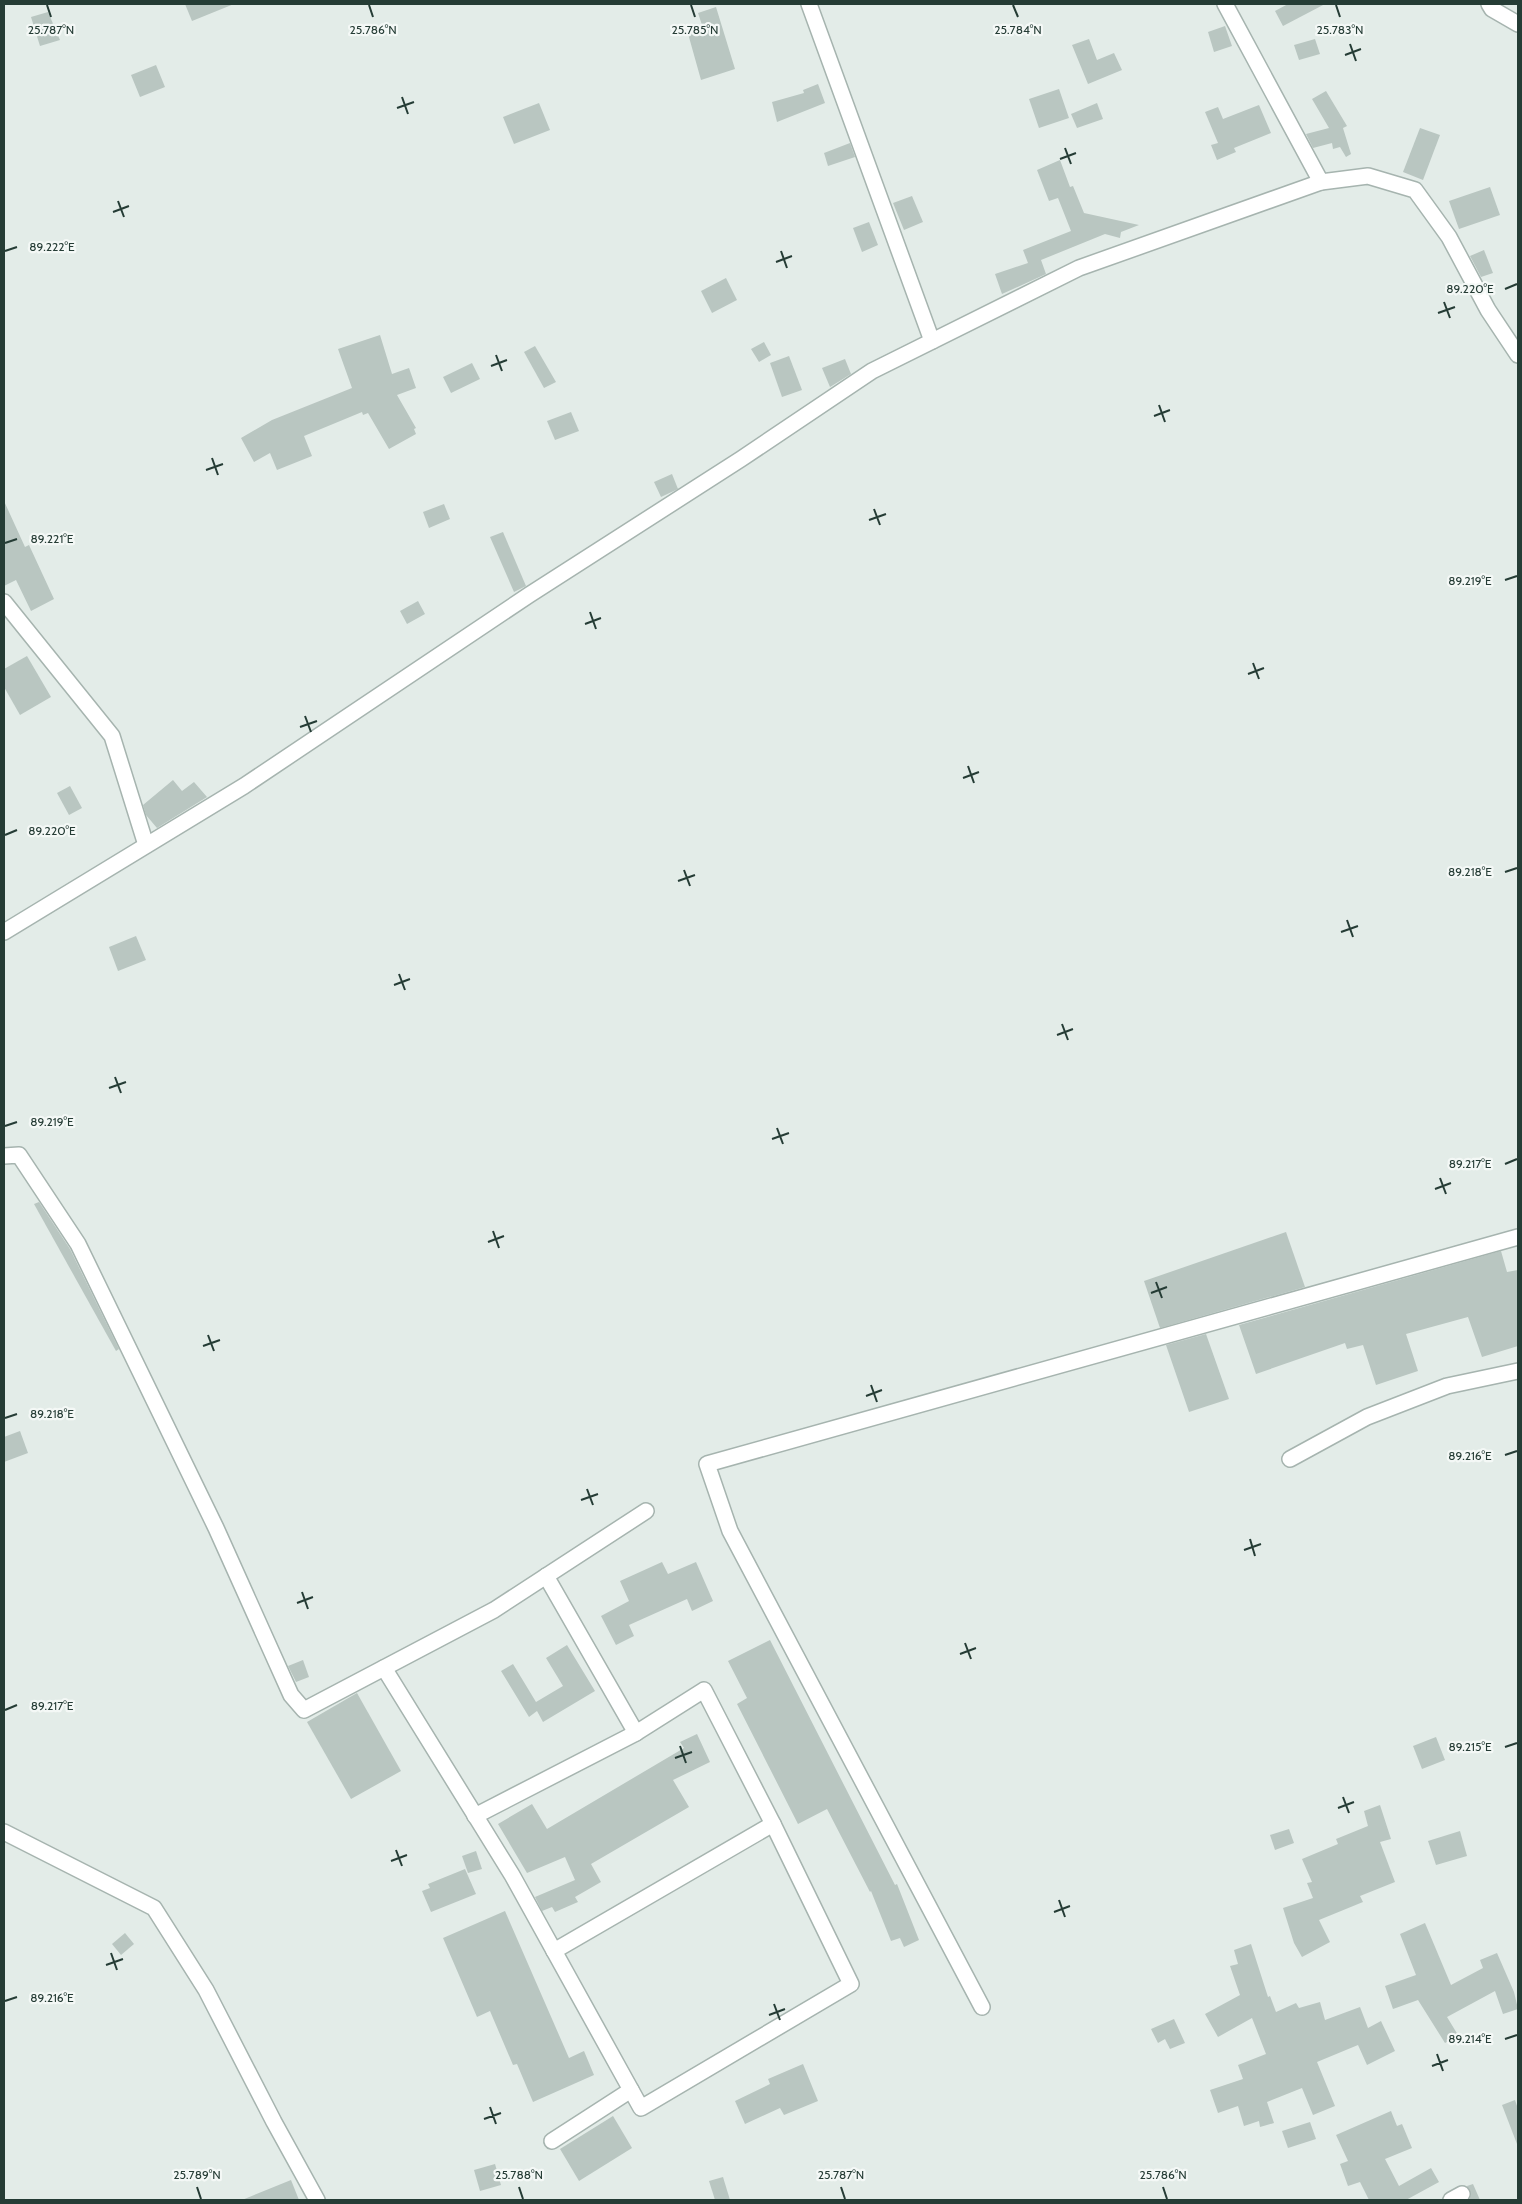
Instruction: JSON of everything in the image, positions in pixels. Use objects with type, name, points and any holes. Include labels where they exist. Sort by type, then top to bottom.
[{"type":"street","points":[[809,4],[932,341]]},
{"type":"street","points":[[1225,4],[1321,182]]},
{"type":"street","points":[[1489,4],[1492,9],[1518,24]]},
{"type":"street","points":[[4,932],[244,786],[529,595],[741,459],[872,371],[1079,268],[1321,182],[1368,176],[1415,190],[1450,237],[1488,310],[1518,355]]},
{"type":"street","points":[[4,602],[112,736],[146,845]]},
{"type":"street","points":[[4,1156],[19,1155],[78,1244],[216,1528],[292,1695],[304,1710],[494,1610],[646,1511]]},
{"type":"street","points":[[982,2007],[730,1531],[707,1464],[1518,1237]]},
{"type":"street","points":[[1290,1459],[1366,1417],[1447,1386],[1518,1371]]},
{"type":"street","points":[[546,1576],[636,1733]]},
{"type":"street","points":[[384,1668],[475,1816],[512,1875],[641,2108],[851,1984],[773,1824],[704,1690],[636,1733],[475,1816]]},
{"type":"street","points":[[554,1950],[773,1824]]},
{"type":"street","points":[[4,1832],[154,1908],[206,1990],[274,2122],[317,2200]]},
{"type":"street","points":[[552,2141],[631,2090]]},
{"type":"building","points":[[185,4],[234,4],[192,21]]},
{"type":"building","points":[[1288,4],[1325,4],[1283,26],[1275,11]]},
{"type":"building","points":[[716,7],[735,69],[701,80],[687,30],[702,25],[698,13]]},
{"type":"building","points":[[48,12],[60,40],[40,46],[31,17]]},
{"type":"building","points":[[1225,26],[1232,46],[1214,52],[1208,32]]},
{"type":"building","points":[[1089,39],[1097,60],[1114,53],[1122,70],[1088,84],[1072,45]]},
{"type":"building","points":[[1315,39],[1320,54],[1299,60],[1294,45]]},
{"type":"building","points":[[156,65],[165,87],[140,97],[131,75]]},
{"type":"building","points":[[818,84],[825,103],[777,122],[772,102],[804,93],[803,90]]},
{"type":"building","points":[[1059,89],[1069,118],[1039,128],[1029,99]]},
{"type":"building","points":[[1326,91],[1347,126],[1343,128],[1351,154],[1346,157],[1340,147],[1333,149],[1332,143],[1313,148],[1306,134],[1329,128],[1312,99]]},
{"type":"building","points":[[539,103],[550,130],[514,144],[503,117]]},
{"type":"building","points":[[1097,103],[1103,119],[1077,128],[1071,114]]},
{"type":"building","points":[[1259,105],[1271,133],[1234,148],[1236,152],[1217,160],[1211,145],[1218,143],[1205,112],[1218,107],[1223,119]]},
{"type":"building","points":[[1420,128],[1440,135],[1423,180],[1403,172]]},
{"type":"building","points":[[850,143],[855,157],[828,166],[824,153]]},
{"type":"building","points":[[1060,160],[1070,187],[1073,186],[1084,213],[1139,225],[1121,232],[1120,238],[1105,234],[1041,260],[1046,274],[1002,294],[995,274],[1028,263],[1023,250],[1071,231],[1058,198],[1049,201],[1037,170]]},
{"type":"building","points":[[1490,187],[1500,215],[1459,229],[1449,201]]},
{"type":"building","points":[[912,196],[923,222],[904,230],[893,203]]},
{"type":"building","points":[[869,222],[878,245],[862,252],[853,228]]},
{"type":"building","points":[[1484,250],[1493,273],[1481,277],[1470,256]]},
{"type":"building","points":[[726,278],[737,300],[712,313],[701,291]]},
{"type":"building","points":[[380,335],[392,374],[409,368],[416,388],[397,395],[416,428],[414,429],[416,434],[389,449],[368,413],[363,415],[362,412],[304,436],[312,456],[277,470],[270,453],[254,462],[241,438],[272,420],[352,388],[338,349]]},
{"type":"building","points":[[764,342],[771,355],[759,362],[751,349]]},
{"type":"building","points":[[535,346],[556,382],[544,388],[524,352]]},
{"type":"building","points":[[789,356],[802,390],[782,397],[770,363]]},
{"type":"building","points":[[845,359],[851,374],[830,387],[822,368]]},
{"type":"building","points":[[472,363],[480,379],[451,393],[443,377]]},
{"type":"building","points":[[571,412],[579,431],[555,440],[547,421]]},
{"type":"building","points":[[672,474],[678,489],[661,497],[654,482]]},
{"type":"building","points":[[4,501],[25,547],[29,545],[54,599],[31,611],[16,580],[4,586]]},
{"type":"building","points":[[444,504],[450,519],[429,528],[423,512]]},
{"type":"building","points":[[503,532],[526,586],[514,592],[490,537]]},
{"type":"building","points":[[418,601],[425,614],[407,624],[400,611]]},
{"type":"building","points":[[27,656],[51,697],[20,715],[4,687],[4,669]]},
{"type":"building","points":[[173,780],[182,791],[194,782],[207,797],[157,828],[146,815],[143,805]]},
{"type":"building","points":[[70,786],[82,808],[69,815],[57,793]]},
{"type":"building","points":[[136,936],[146,960],[118,971],[109,947]]},
{"type":"building","points":[[39,1202],[70,1249],[119,1349],[116,1351],[34,1204]]},
{"type":"building","points":[[1286,1232],[1305,1287],[1160,1328],[1144,1281]]},
{"type":"building","points":[[1501,1251],[1507,1272],[1518,1270],[1518,1346],[1482,1357],[1468,1317],[1406,1334],[1418,1371],[1376,1385],[1363,1345],[1347,1349],[1345,1343],[1256,1374],[1239,1325]]},
{"type":"building","points":[[1206,1334],[1229,1399],[1189,1412],[1166,1345]]},
{"type":"building","points":[[20,1431],[28,1453],[4,1462],[4,1437]]},
{"type":"building","points":[[662,1562],[668,1574],[696,1562],[713,1601],[692,1611],[687,1599],[629,1625],[634,1636],[616,1645],[601,1616],[629,1601],[620,1581]]},
{"type":"building","points":[[770,1640],[895,1885],[897,1884],[919,1940],[904,1947],[900,1938],[891,1941],[871,1891],[827,1809],[798,1824],[737,1704],[747,1698],[728,1661]]},
{"type":"building","points":[[567,1645],[595,1691],[543,1722],[537,1711],[529,1717],[501,1671],[513,1664],[536,1702],[563,1686],[546,1658]]},
{"type":"building","points":[[303,1660],[309,1677],[296,1682],[288,1666]]},
{"type":"building","points":[[357,1693],[401,1771],[351,1799],[307,1722]]},
{"type":"building","points":[[697,1734],[710,1762],[673,1780],[689,1807],[591,1864],[601,1882],[575,1897],[578,1902],[555,1912],[552,1907],[542,1911],[535,1897],[575,1880],[565,1857],[527,1873],[498,1824],[532,1804],[547,1829],[684,1748],[680,1742]]},
{"type":"building","points":[[1436,1737],[1445,1760],[1422,1769],[1413,1746]]},
{"type":"building","points":[[1380,1805],[1391,1839],[1380,1842],[1395,1882],[1360,1896],[1363,1902],[1319,1920],[1330,1942],[1302,1957],[1294,1943],[1283,1908],[1313,1898],[1307,1883],[1312,1882],[1302,1859],[1338,1844],[1336,1839],[1368,1826],[1364,1811]]},
{"type":"building","points":[[1289,1829],[1294,1843],[1275,1850],[1270,1835]]},
{"type":"building","points":[[1460,1831],[1467,1856],[1436,1865],[1428,1841]]},
{"type":"building","points":[[476,1851],[482,1869],[468,1873],[462,1856]]},
{"type":"building","points":[[465,1869],[476,1894],[431,1912],[422,1891],[430,1888],[428,1884]]},
{"type":"building","points":[[505,1911],[569,2058],[584,2051],[594,2075],[533,2102],[517,2064],[513,2065],[490,2011],[477,2017],[443,1938]]},
{"type":"building","points":[[1425,1923],[1451,1985],[1483,1968],[1480,1960],[1497,1953],[1514,1992],[1518,2009],[1503,2014],[1495,1991],[1447,2017],[1458,2035],[1445,2043],[1418,2000],[1393,2009],[1385,1986],[1416,1975],[1400,1934]]},
{"type":"building","points":[[125,1933],[134,1944],[121,1955],[112,1944]]},
{"type":"building","points":[[1251,1944],[1268,1997],[1270,1996],[1276,2012],[1296,2003],[1299,2008],[1320,2002],[1325,2020],[1360,2007],[1368,2028],[1381,2021],[1395,2051],[1367,2065],[1358,2045],[1317,2062],[1335,2106],[1313,2115],[1302,2088],[1267,2102],[1274,2123],[1260,2127],[1259,2121],[1244,2126],[1238,2106],[1218,2113],[1210,2090],[1243,2079],[1238,2065],[1266,2054],[1252,2018],[1218,2037],[1205,2014],[1240,1995],[1230,1966],[1238,1964],[1234,1950]]},
{"type":"building","points":[[1174,2019],[1185,2043],[1170,2049],[1165,2039],[1158,2043],[1151,2029]]},
{"type":"building","points":[[803,2064],[818,2101],[784,2115],[780,2108],[745,2124],[735,2101],[770,2084],[768,2079]]},
{"type":"building","points":[[1515,2100],[1518,2109],[1517,2144],[1502,2105]]},
{"type":"building","points":[[1391,2111],[1397,2126],[1402,2124],[1412,2148],[1385,2159],[1399,2186],[1431,2168],[1439,2182],[1406,2200],[1369,2200],[1360,2182],[1348,2186],[1340,2164],[1348,2161],[1336,2135]]},
{"type":"building","points":[[613,2116],[632,2148],[579,2181],[560,2149]]},
{"type":"building","points":[[1310,2122],[1316,2139],[1288,2148],[1282,2131]]},
{"type":"building","points":[[495,2164],[501,2185],[480,2191],[474,2170]]},
{"type":"building","points":[[723,2177],[730,2200],[715,2200],[709,2181]]},
{"type":"building","points":[[291,2180],[299,2200],[242,2200]]},
{"type":"building","points":[[1473,2184],[1480,2200],[1469,2200],[1471,2194],[1467,2186]]}]
